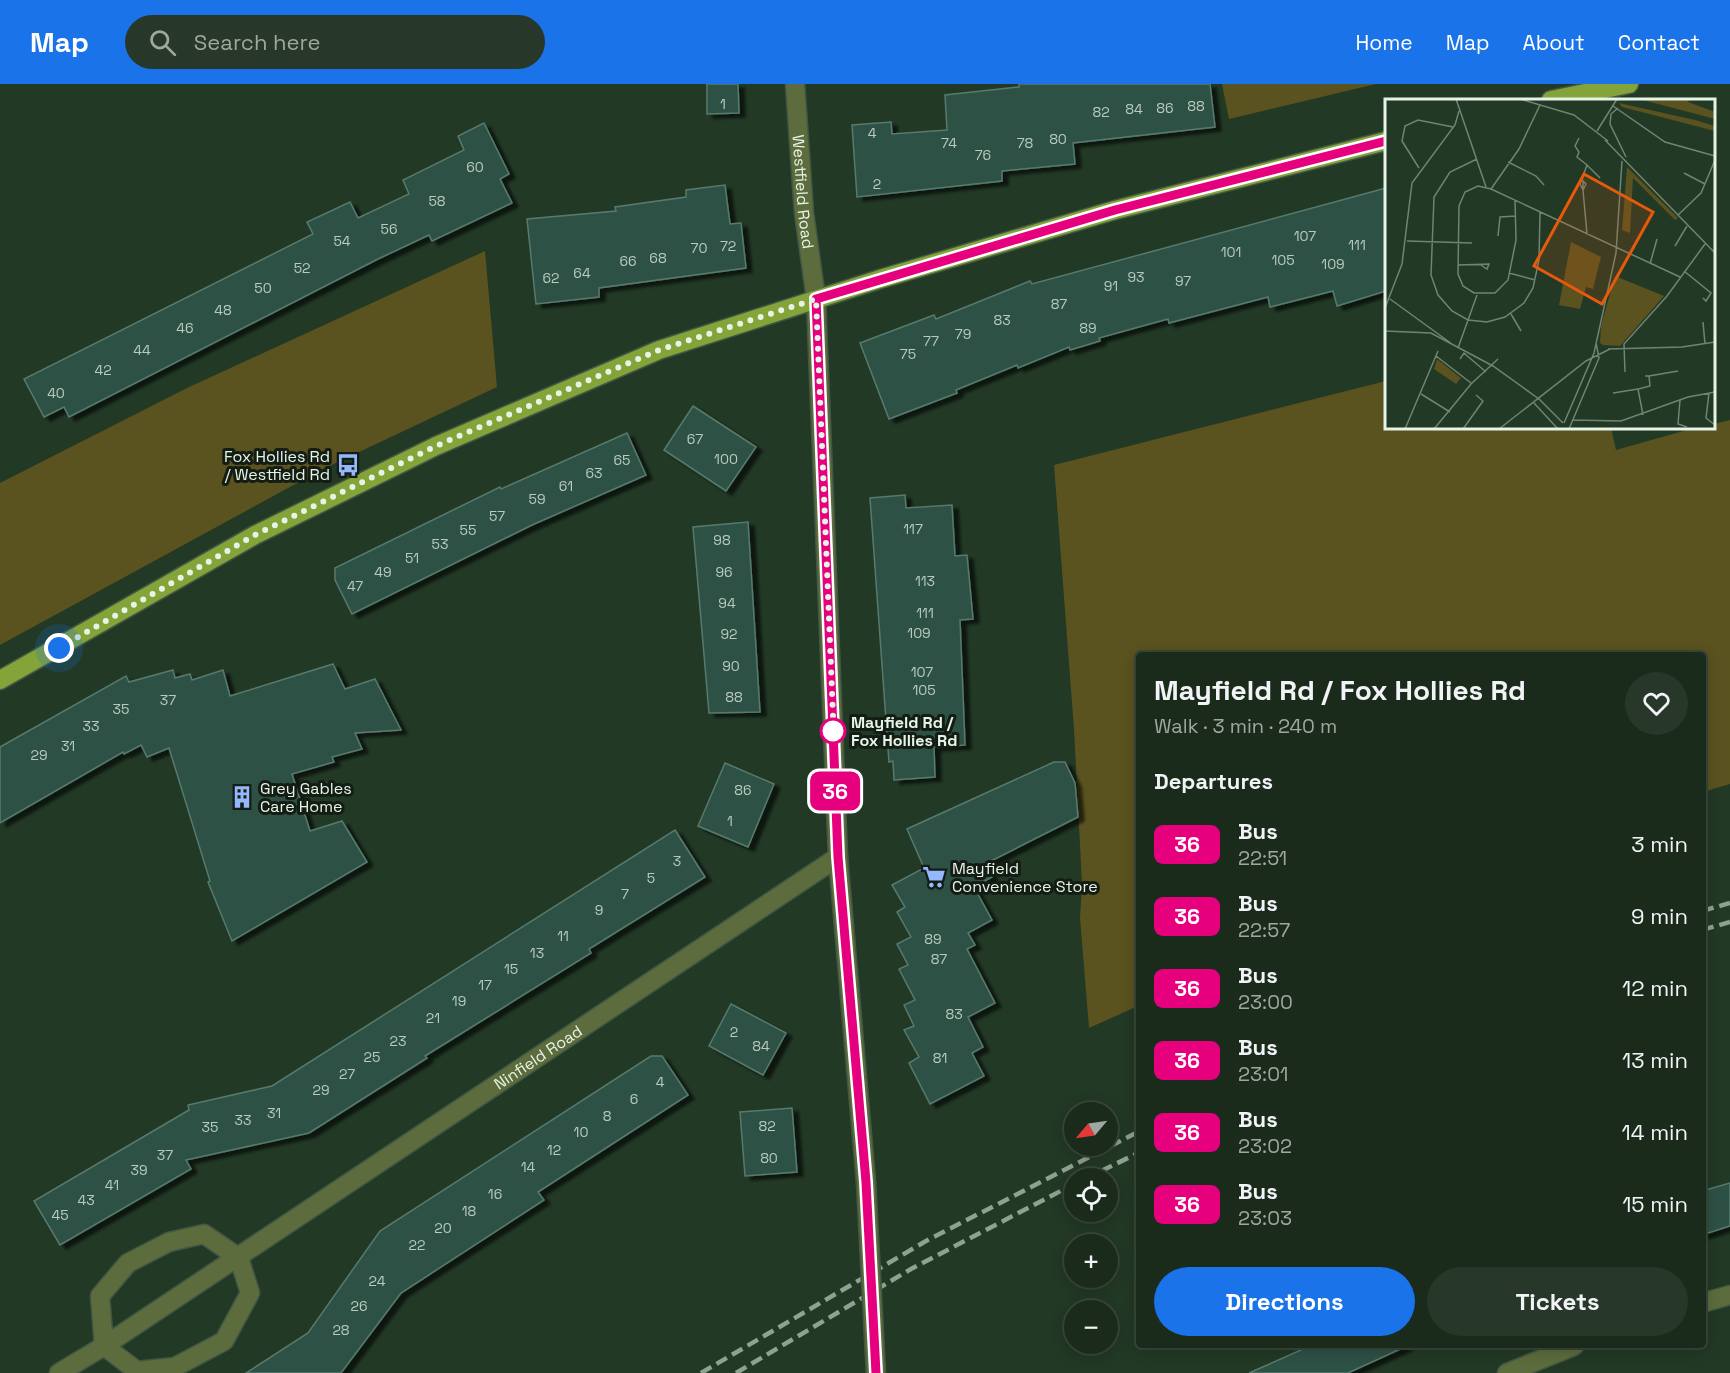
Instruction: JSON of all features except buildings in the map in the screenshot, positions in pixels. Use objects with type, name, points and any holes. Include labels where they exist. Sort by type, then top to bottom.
[{"type":"main road","points":[[1556,99],[1629,84]]},
{"type":"main road","points":[[0,680],[255,535],[436,446],[659,350],[816,299],[1115,210],[1385,141]]},
{"type":"street","name":"Westfield Road","points":[[795,84],[804,213],[816,299],[838,857],[866,1182],[876,1364]]},
{"type":"street","name":"Ninfield Road","points":[[59,1373],[239,1258],[838,857]]},
{"type":"street","points":[[204,1234],[239,1258],[249,1293],[224,1341],[175,1367],[137,1371],[104,1346],[100,1296],[128,1263],[169,1242],[204,1234]]},
{"type":"street","points":[[1706,1303],[1730,1295]]},
{"type":"street","points":[[1507,1373],[1569,1348]]},
{"type":"shaded area","points":[[1222,84],[1376,84],[1229,119]]},
{"type":"shaded area","points":[[485,251],[497,387],[323,469],[0,645],[0,483],[187,388]]},
{"type":"shaded area","points":[[1385,381],[1385,429],[1611,429],[1616,450],[1690,429],[1715,429],[1715,424],[1730,420],[1730,784],[1706,791],[1706,652],[1136,652],[1136,1007],[1089,1028],[1080,918],[1082,884],[1074,729],[1054,465]]},
{"type":"railway","points":[[1706,910],[1730,903]]},
{"type":"railway","points":[[1706,929],[1730,922]]},
{"type":"railway","points":[[701,1373],[926,1241],[1136,1133]]},
{"type":"railway","points":[[1107,1168],[1136,1154]]},
{"type":"railway","points":[[736,1373],[911,1269],[1064,1189]]},
{"type":"bus line","name":"36","points":[[876,1373],[866,1182],[838,857],[816,299],[1115,210],[1385,141]]},
{"type":"place","name":"Fox Hollies Rd / Westfield Rd","points":[[348,465]]},
{"type":"place","name":"Mayfield Rd / Fox Hollies Rd","points":[[833,731]]},
{"type":"place","name":"Grey Gables Care Home","points":[[242,797]]},
{"type":"place","name":"Mayfield Convenience Store","points":[[934,877]]},
{"type":"route","points":[[59,648],[255,535],[436,446],[659,350],[816,299],[834,741],[833,731]]}]
